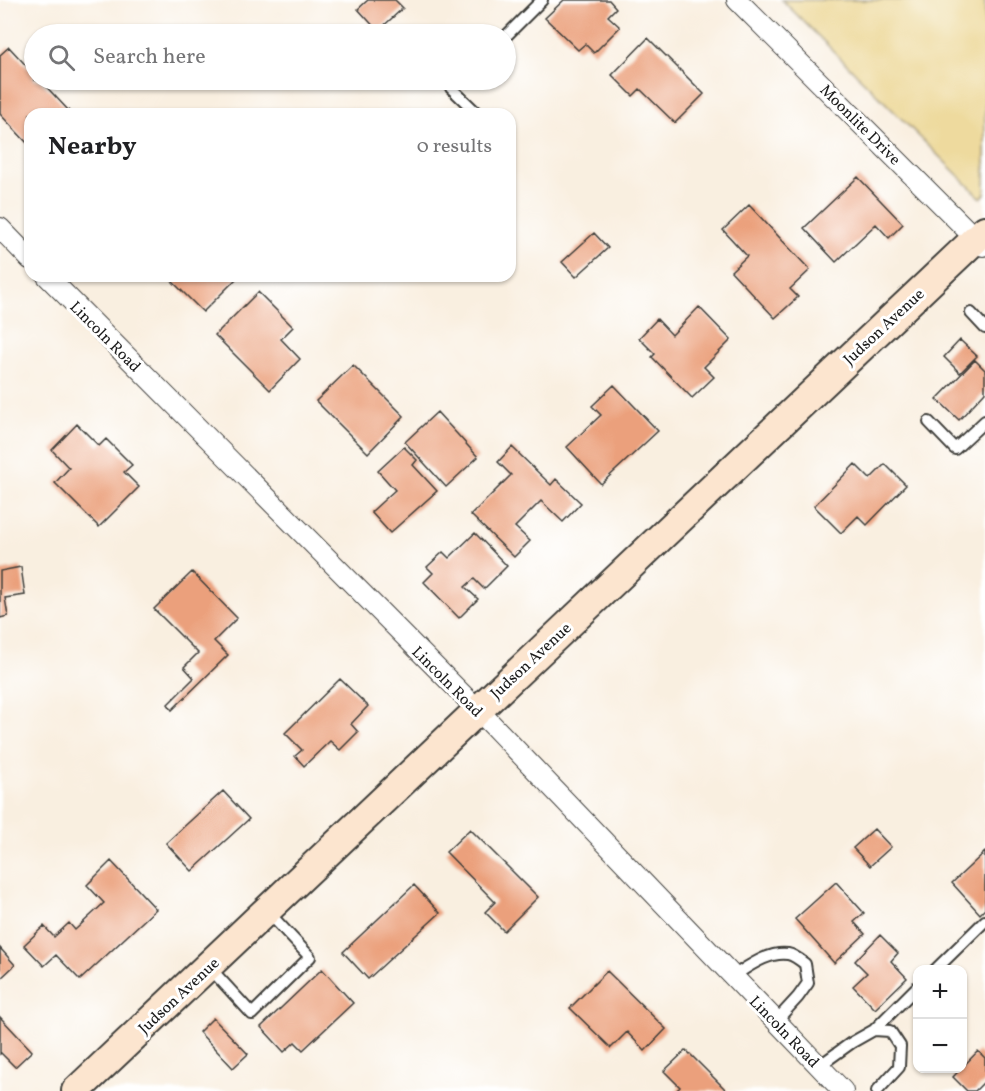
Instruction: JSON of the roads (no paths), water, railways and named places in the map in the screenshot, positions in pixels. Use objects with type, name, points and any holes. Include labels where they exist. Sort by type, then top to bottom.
[{"type":"street","name":"Moonlite Drive","points":[[737,0],[982,239]]},
{"type":"street","points":[[0,228],[24,253]]},
{"type":"street","name":"Judson Avenue","points":[[76,1091],[478,710],[982,239]]},
{"type":"street","name":"Lincoln Road","points":[[53,282],[478,710],[843,1091]]},
{"type":"lane","points":[[516,26],[542,0]]},
{"type":"lane","points":[[453,90],[472,108]]},
{"type":"lane","points":[[971,313],[985,328]]},
{"type":"lane","points":[[929,422],[955,449],[985,421]]},
{"type":"lane","points":[[208,967],[252,1014],[310,957],[267,912]]},
{"type":"lane","points":[[939,965],[985,921]]},
{"type":"lane","points":[[733,976],[777,954],[790,954],[805,964],[808,983],[798,998],[776,1021]]},
{"type":"lane","points":[[819,1066],[874,1030],[913,991]]},
{"type":"lane","points":[[874,1030],[890,1031],[900,1046],[899,1067],[877,1091]]}]
